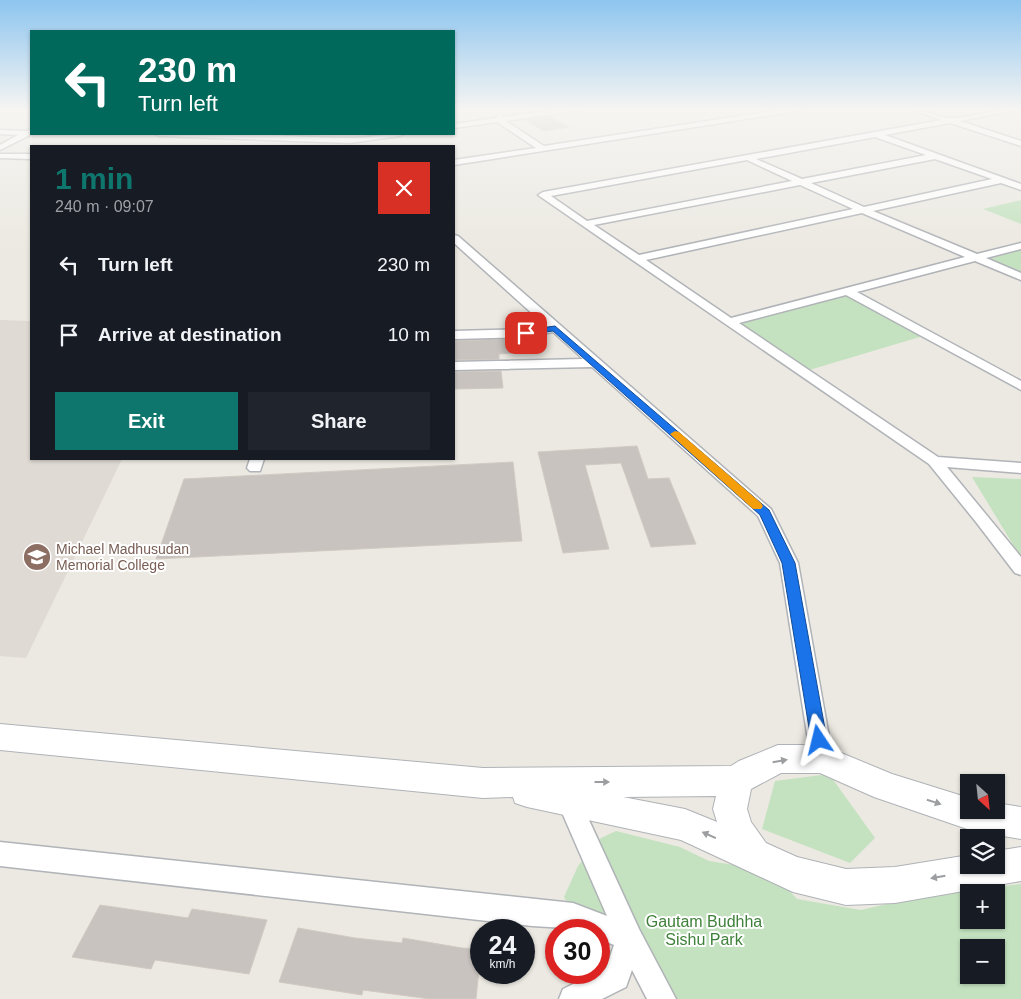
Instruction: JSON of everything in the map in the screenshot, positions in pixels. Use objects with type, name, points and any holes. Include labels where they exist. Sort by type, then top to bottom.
[{"type":"street","points":[[0,156],[30,158]]},
{"type":"street","points":[[455,163],[505,156]]},
{"type":"street","points":[[761,156],[543,195],[934,461],[982,518],[1021,569]]},
{"type":"street","points":[[586,224],[936,156],[1021,187]]},
{"type":"street","points":[[748,158],[863,210],[1021,277]]},
{"type":"street","points":[[637,259],[1001,180]]},
{"type":"street","points":[[455,239],[765,513],[789,563],[822,759]]},
{"type":"street","points":[[729,322],[1021,246]]},
{"type":"street","points":[[847,291],[1021,386]]},
{"type":"street","points":[[455,335],[526,333],[555,328]]},
{"type":"street","points":[[455,366],[595,363]]},
{"type":"street","points":[[934,461],[1021,468]]},
{"type":"street","points":[[0,737],[483,783],[736,781],[778,760],[822,759],[886,787],[973,815],[1021,823]]},
{"type":"street","points":[[736,781],[730,809],[736,829],[754,855]]},
{"type":"street","points":[[483,783],[685,825],[793,874],[846,887],[895,885],[1021,864]]},
{"type":"street","points":[[569,801],[630,938],[662,999]]},
{"type":"street","points":[[2,857],[573,916],[630,938]]},
{"type":"street","points":[[573,999],[616,977],[630,938]]},
{"type":"shaded area","name":"Michael Madhusudan Memorial College","points":[[0,320],[30,321],[30,460],[122,460],[26,658],[0,656]]},
{"type":"green space","points":[[1021,200],[1021,224],[983,209]]},
{"type":"green space","points":[[1021,250],[1021,272],[1016,273],[985,260]]},
{"type":"green space","points":[[847,291],[923,336],[806,371],[729,322]]},
{"type":"green space","points":[[972,477],[1021,479],[1021,558]]},
{"type":"green space","points":[[829,774],[875,838],[850,863],[762,829],[775,781]]},
{"type":"green space","name":"Gautam Budhha Sishu Park","points":[[616,831],[680,847],[709,861],[753,868],[782,883],[797,899],[861,910],[921,896],[960,891],[960,929],[1005,929],[1005,886],[1021,884],[1021,999],[646,999],[652,976],[610,944],[610,919],[579,919],[564,897],[578,866],[601,838]]},
{"type":"building","points":[[529,338],[532,352],[499,354],[499,359],[455,360],[455,341]]},
{"type":"building","points":[[501,371],[503,388],[455,389],[455,372]]},
{"type":"building","points":[[637,446],[648,479],[669,478],[696,544],[651,547],[621,463],[585,465],[609,549],[563,553],[538,452]]},
{"type":"building","points":[[513,462],[522,541],[156,559],[184,479]]},
{"type":"building","points":[[100,905],[188,918],[192,909],[267,920],[249,974],[155,960],[151,969],[72,957]]},
{"type":"building","points":[[298,928],[355,938],[402,943],[403,938],[470,948],[470,984],[478,984],[476,999],[430,999],[363,990],[362,995],[279,982]]},
{"type":"slow traffic","points":[[675,434],[757,506]]},
{"type":"place","name":"Michael Madhusudan Memorial College","points":[[37,557]]},
{"type":"route","points":[[526,333],[555,328],[765,513],[789,563],[819,740]]}]
